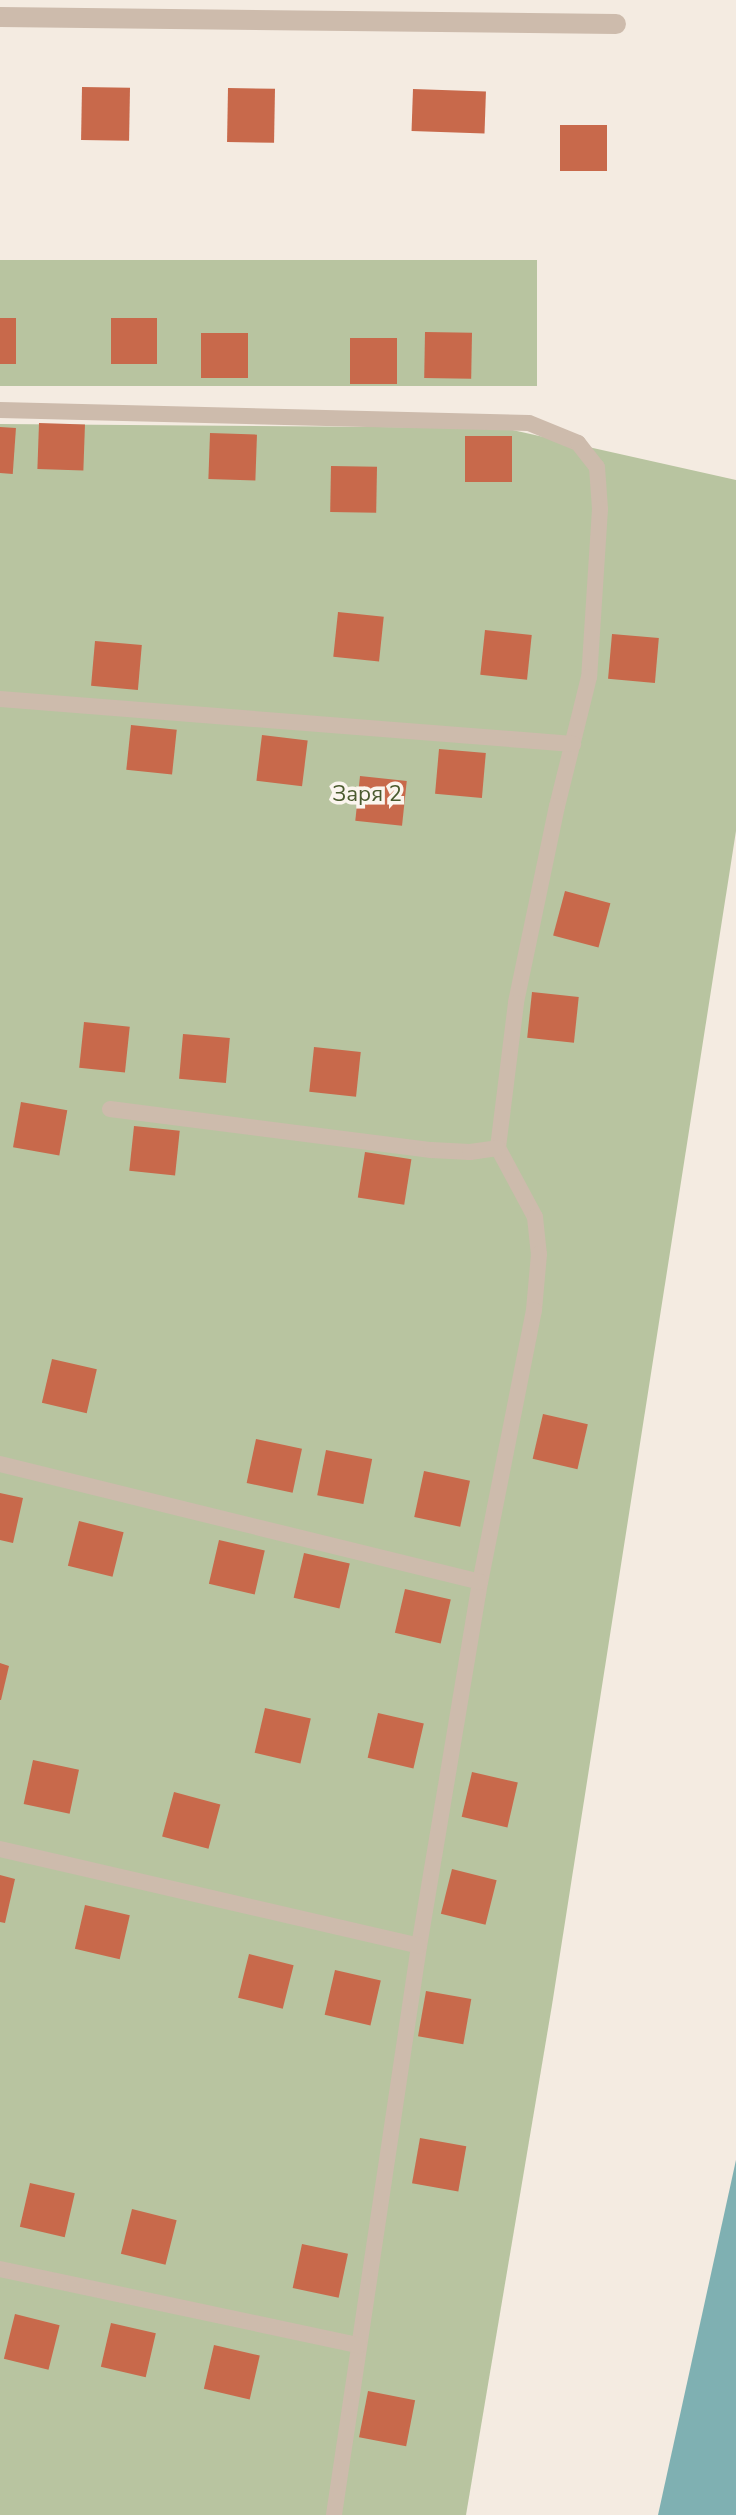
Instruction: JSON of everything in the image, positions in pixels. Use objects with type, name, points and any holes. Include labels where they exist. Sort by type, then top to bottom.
[{"type":"street","points":[[0,17],[80,9],[616,24]]},
{"type":"lane","points":[[0,410],[529,423],[578,443],[597,467],[600,509],[589,677],[557,806],[516,1003],[498,1148],[535,1217],[539,1254],[534,1310],[480,1582],[419,1946],[334,2515]]},
{"type":"lane","points":[[0,699],[573,744]]},
{"type":"lane","points":[[110,1109],[431,1150],[470,1152],[498,1148]]},
{"type":"lane","points":[[0,1464],[480,1582]]},
{"type":"lane","points":[[0,1849],[419,1946]]},
{"type":"lane","points":[[0,2269],[359,2345]]},
{"type":"green space","points":[[0,260],[537,260],[537,386],[0,386]]},
{"type":"green space","name":"Заря 2","points":[[0,424],[504,428],[736,480],[736,831],[552,2005],[466,2515],[0,2515]]},
{"type":"water","points":[[736,2160],[736,2515],[658,2515]]},
{"type":"building","points":[[82,87],[130,88],[129,141],[81,140]]},
{"type":"building","points":[[228,88],[275,89],[274,143],[227,142]]},
{"type":"building","points":[[413,89],[486,92],[484,134],[412,131]]},
{"type":"building","points":[[560,125],[607,125],[607,171],[560,171]]},
{"type":"building","points":[[0,318],[16,318],[16,364],[0,364]]},
{"type":"building","points":[[111,318],[157,318],[157,364],[111,364]]},
{"type":"building","points":[[425,332],[472,333],[471,379],[424,378]]},
{"type":"building","points":[[201,333],[248,333],[248,378],[201,378]]},
{"type":"building","points":[[350,338],[397,338],[397,384],[350,384]]},
{"type":"building","points":[[39,423],[85,425],[83,471],[37,469]]},
{"type":"building","points":[[0,427],[16,428],[13,474],[0,473]]},
{"type":"building","points":[[210,433],[257,435],[255,481],[208,479]]},
{"type":"building","points":[[465,436],[512,436],[512,482],[465,482]]},
{"type":"building","points":[[331,466],[377,467],[376,513],[330,512]]},
{"type":"building","points":[[338,612],[384,617],[379,662],[333,657]]},
{"type":"building","points":[[485,630],[532,635],[527,680],[480,675]]},
{"type":"building","points":[[612,634],[659,638],[655,683],[608,679]]},
{"type":"building","points":[[95,641],[142,645],[138,690],[91,686]]},
{"type":"building","points":[[131,725],[177,730],[172,775],[126,770]]},
{"type":"building","points":[[262,735],[308,741],[302,786],[256,781]]},
{"type":"building","points":[[439,749],[486,753],[482,798],[435,794]]},
{"type":"building","points":[[360,776],[407,781],[402,826],[355,821]]},
{"type":"building","points":[[565,891],[610,903],[598,948],[553,935]]},
{"type":"building","points":[[532,992],[579,997],[574,1043],[527,1038]]},
{"type":"building","points":[[84,1022],[130,1027],[125,1073],[79,1068]]},
{"type":"building","points":[[183,1034],[230,1038],[226,1083],[179,1079]]},
{"type":"building","points":[[314,1047],[361,1052],[356,1097],[309,1092]]},
{"type":"building","points":[[21,1102],[67,1110],[59,1155],[13,1147]]},
{"type":"building","points":[[134,1126],[180,1131],[175,1176],[129,1171]]},
{"type":"building","points":[[365,1152],[411,1159],[404,1205],[358,1197]]},
{"type":"building","points":[[52,1359],[97,1369],[87,1413],[42,1403]]},
{"type":"building","points":[[543,1414],[588,1424],[577,1469],[533,1459]]},
{"type":"building","points":[[256,1439],[302,1449],[293,1493],[247,1483]]},
{"type":"building","points":[[326,1450],[372,1459],[363,1504],[317,1495]]},
{"type":"building","points":[[424,1471],[470,1481],[460,1527],[414,1517]]},
{"type":"building","points":[[0,1493],[23,1498],[13,1543],[0,1540]]},
{"type":"building","points":[[79,1521],[124,1532],[113,1577],[68,1566]]},
{"type":"building","points":[[219,1540],[265,1551],[255,1594],[209,1584]]},
{"type":"building","points":[[304,1553],[350,1564],[339,1608],[294,1598]]},
{"type":"building","points":[[405,1589],[451,1600],[441,1643],[395,1633]]},
{"type":"building","points":[[0,1663],[9,1666],[1,1700],[0,1700]]},
{"type":"building","points":[[265,1708],[311,1719],[300,1763],[255,1753]]},
{"type":"building","points":[[378,1713],[424,1724],[413,1768],[368,1758]]},
{"type":"building","points":[[33,1760],[79,1770],[70,1814],[24,1804]]},
{"type":"building","points":[[472,1772],[518,1783],[507,1827],[462,1817]]},
{"type":"building","points":[[174,1792],[220,1804],[208,1849],[162,1836]]},
{"type":"building","points":[[452,1869],[497,1880],[486,1925],[441,1914]]},
{"type":"building","points":[[0,1875],[15,1879],[5,1923],[0,1922]]},
{"type":"building","points":[[85,1905],[130,1915],[120,1959],[75,1949]]},
{"type":"building","points":[[249,1954],[294,1965],[283,2009],[238,1998]]},
{"type":"building","points":[[335,1970],[381,1981],[370,2025],[325,2015]]},
{"type":"building","points":[[426,1991],[471,1999],[463,2044],[418,2036]]},
{"type":"building","points":[[420,2138],[466,2146],[458,2191],[412,2183]]},
{"type":"building","points":[[30,2183],[75,2193],[65,2237],[20,2227]]},
{"type":"building","points":[[132,2209],[177,2220],[166,2265],[121,2254]]},
{"type":"building","points":[[302,2244],[348,2254],[339,2298],[293,2288]]},
{"type":"building","points":[[15,2314],[60,2325],[49,2370],[4,2359]]},
{"type":"building","points":[[111,2323],[156,2333],[146,2377],[101,2367]]},
{"type":"building","points":[[214,2345],[260,2356],[250,2399],[204,2389]]},
{"type":"building","points":[[368,2391],[415,2400],[406,2446],[359,2437]]}]
